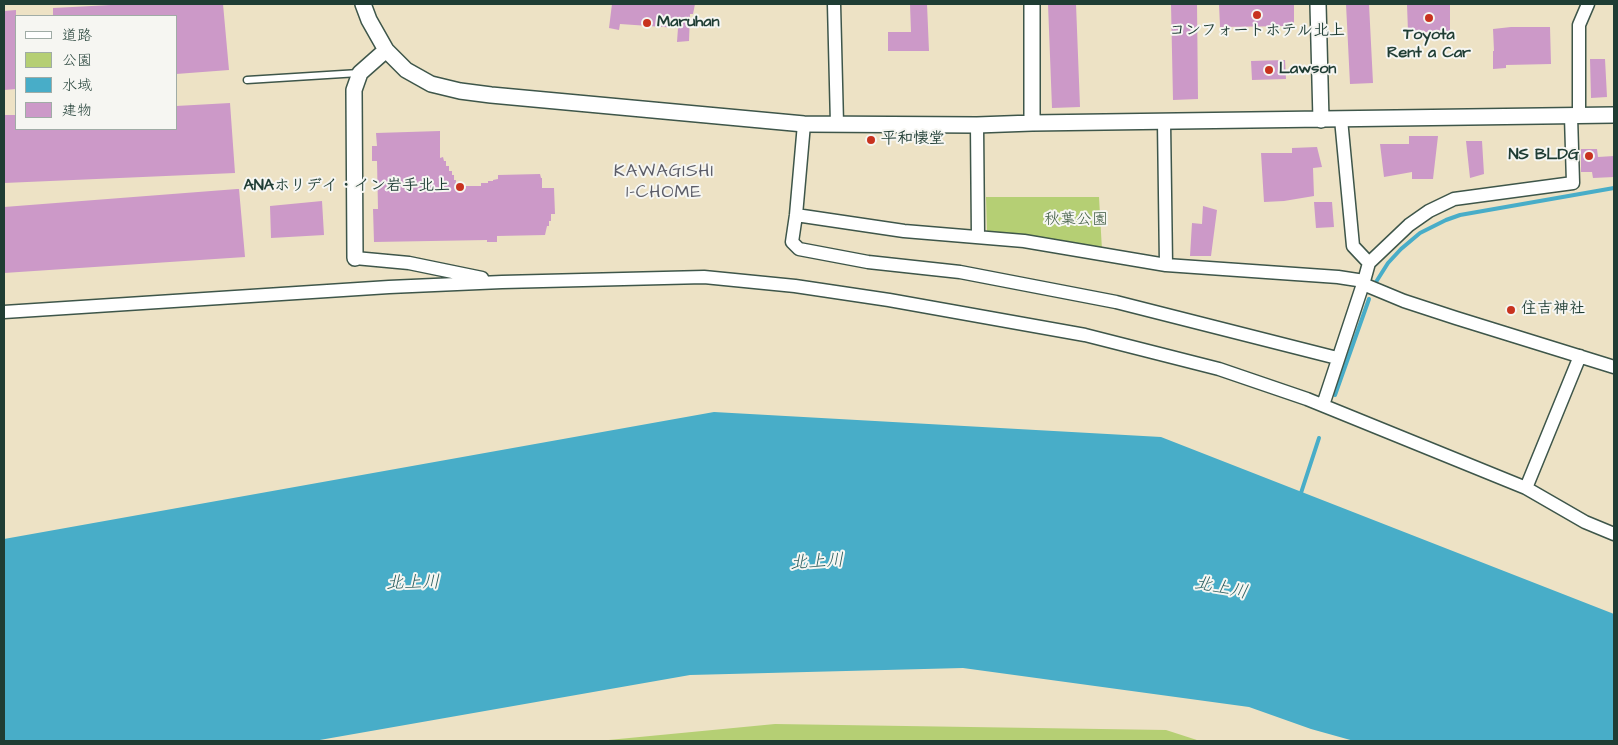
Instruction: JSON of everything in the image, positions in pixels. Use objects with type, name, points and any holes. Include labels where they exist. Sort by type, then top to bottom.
[{"type":"street","points":[[364,4],[368,20],[386,50],[406,70],[431,84],[460,91],[804,124],[977,125],[1614,115]]},
{"type":"street","points":[[834,4],[836,124]]},
{"type":"street","points":[[1032,4],[1032,123]]},
{"type":"street","points":[[1318,4],[1321,120]]},
{"type":"street","points":[[796,215],[904,230],[1024,241],[1166,264],[1338,277],[1364,281],[1369,263],[1409,225],[1429,211],[1454,199],[1573,183],[1579,25],[1588,4]]},
{"type":"street","points":[[386,50],[360,73],[354,90],[356,258],[409,263],[502,282]]},
{"type":"street","points":[[1341,119],[1352,246],[1369,263]]},
{"type":"street","points":[[1164,122],[1166,264]]},
{"type":"street","points":[[804,124],[792,242],[799,249],[868,262],[960,272],[1116,302],[1337,358]]},
{"type":"street","points":[[977,125],[978,237]]},
{"type":"street","points":[[4,312],[389,287],[502,282],[704,277],[795,286],[889,300],[1085,335],[1219,369],[1323,405],[1526,488],[1585,522],[1614,534]]},
{"type":"street","points":[[1323,405],[1363,284],[1404,301],[1614,367]]},
{"type":"street","points":[[1526,488],[1580,356]]},
{"type":"lane","points":[[247,80],[360,73]]},
{"type":"green space","name":"秋葉公園","points":[[986,197],[1099,197],[1102,250],[987,231]]},
{"type":"green space","points":[[775,724],[1166,730],[1200,741],[598,741]]},
{"type":"water","name":"北上川","points":[[714,412],[1161,437],[1614,614],[1614,741],[1354,741],[1311,729],[1249,707],[963,668],[690,675],[314,741],[4,741],[4,539]]},
{"type":"building","points":[[130,4],[223,4],[229,70],[178,74],[178,15],[53,15],[53,8]]},
{"type":"building","name":"Maruhan","points":[[612,4],[695,4],[693,14],[690,14],[689,41],[677,42],[678,28],[620,24],[619,30],[609,28]]},
{"type":"building","points":[[910,4],[927,4],[929,51],[888,51],[888,32],[911,32]]},
{"type":"building","points":[[1048,4],[1076,4],[1080,107],[1052,108]]},
{"type":"building","points":[[1171,4],[1197,4],[1198,99],[1173,100]]},
{"type":"building","name":"コンフォートホテル北上","points":[[1219,4],[1294,4],[1294,26],[1220,27]]},
{"type":"building","points":[[1346,4],[1369,4],[1373,83],[1350,84]]},
{"type":"building","name":"Toyota Rent a Car","points":[[1407,4],[1450,4],[1450,32],[1408,32]]},
{"type":"building","points":[[16,10],[15,89],[4,90],[4,11]]},
{"type":"building","points":[[1550,27],[1551,64],[1506,65],[1506,68],[1493,69],[1493,29]]},
{"type":"building","points":[[1590,59],[1605,59],[1607,97],[1591,98]]},
{"type":"building","name":"Lawson","points":[[1285,60],[1286,79],[1252,80],[1251,61]]},
{"type":"building","points":[[230,103],[235,173],[4,183],[4,115],[15,115],[15,130],[178,130],[178,106]]},
{"type":"building","name":"ANAホリデイ・イン岩手北上","points":[[440,131],[440,158],[443,157],[444,161],[446,161],[446,166],[449,166],[449,171],[452,171],[454,180],[456,180],[456,186],[481,186],[481,183],[488,183],[488,181],[498,179],[498,175],[540,174],[542,188],[554,188],[555,214],[551,214],[551,221],[549,221],[545,235],[497,236],[497,242],[487,242],[487,240],[374,242],[373,209],[378,209],[377,161],[372,161],[372,146],[377,146],[376,133]]},
{"type":"building","points":[[1409,136],[1438,136],[1433,179],[1412,179],[1412,172],[1384,177],[1380,144],[1409,144]]},
{"type":"building","points":[[1466,141],[1482,141],[1484,174],[1470,178]]},
{"type":"building","points":[[1317,147],[1322,167],[1313,168],[1314,196],[1264,202],[1261,153],[1292,153],[1292,148]]},
{"type":"building","points":[[1581,149],[1597,149],[1598,157],[1614,156],[1614,177],[1593,178],[1592,172],[1581,172]]},
{"type":"building","points":[[239,189],[245,257],[4,273],[4,207]]},
{"type":"building","points":[[322,201],[324,235],[271,238],[270,206]]},
{"type":"building","points":[[1314,202],[1332,202],[1334,227],[1316,228]]},
{"type":"building","points":[[1203,206],[1217,210],[1211,256],[1190,256],[1192,223],[1202,224]]},
{"type":"waterway","points":[[1376,282],[1388,263],[1401,249],[1420,233],[1446,220],[1460,215],[1614,188]]},
{"type":"waterway","points":[[1335,395],[1369,299]]},
{"type":"waterway","points":[[1300,496],[1319,438]]},
{"type":"place","name":"コンフォートホテル北上","points":[[1257,15]]},
{"type":"place","name":"Toyota Rent a Car","points":[[1429,18]]},
{"type":"place","name":"Maruhan","points":[[647,23]]},
{"type":"place","name":"Lawson","points":[[1269,70]]},
{"type":"place","name":"平和懐堂","points":[[871,140]]},
{"type":"place","name":"NS BLDG","points":[[1589,156]]},
{"type":"place","name":"ANAホリデイ・イン岩手北上","points":[[460,187]]},
{"type":"place","name":"住吉神社","points":[[1511,310]]},
{"type":"district","name":"KAWAGISHI 1-CHOME","points":[[664,182]]}]
